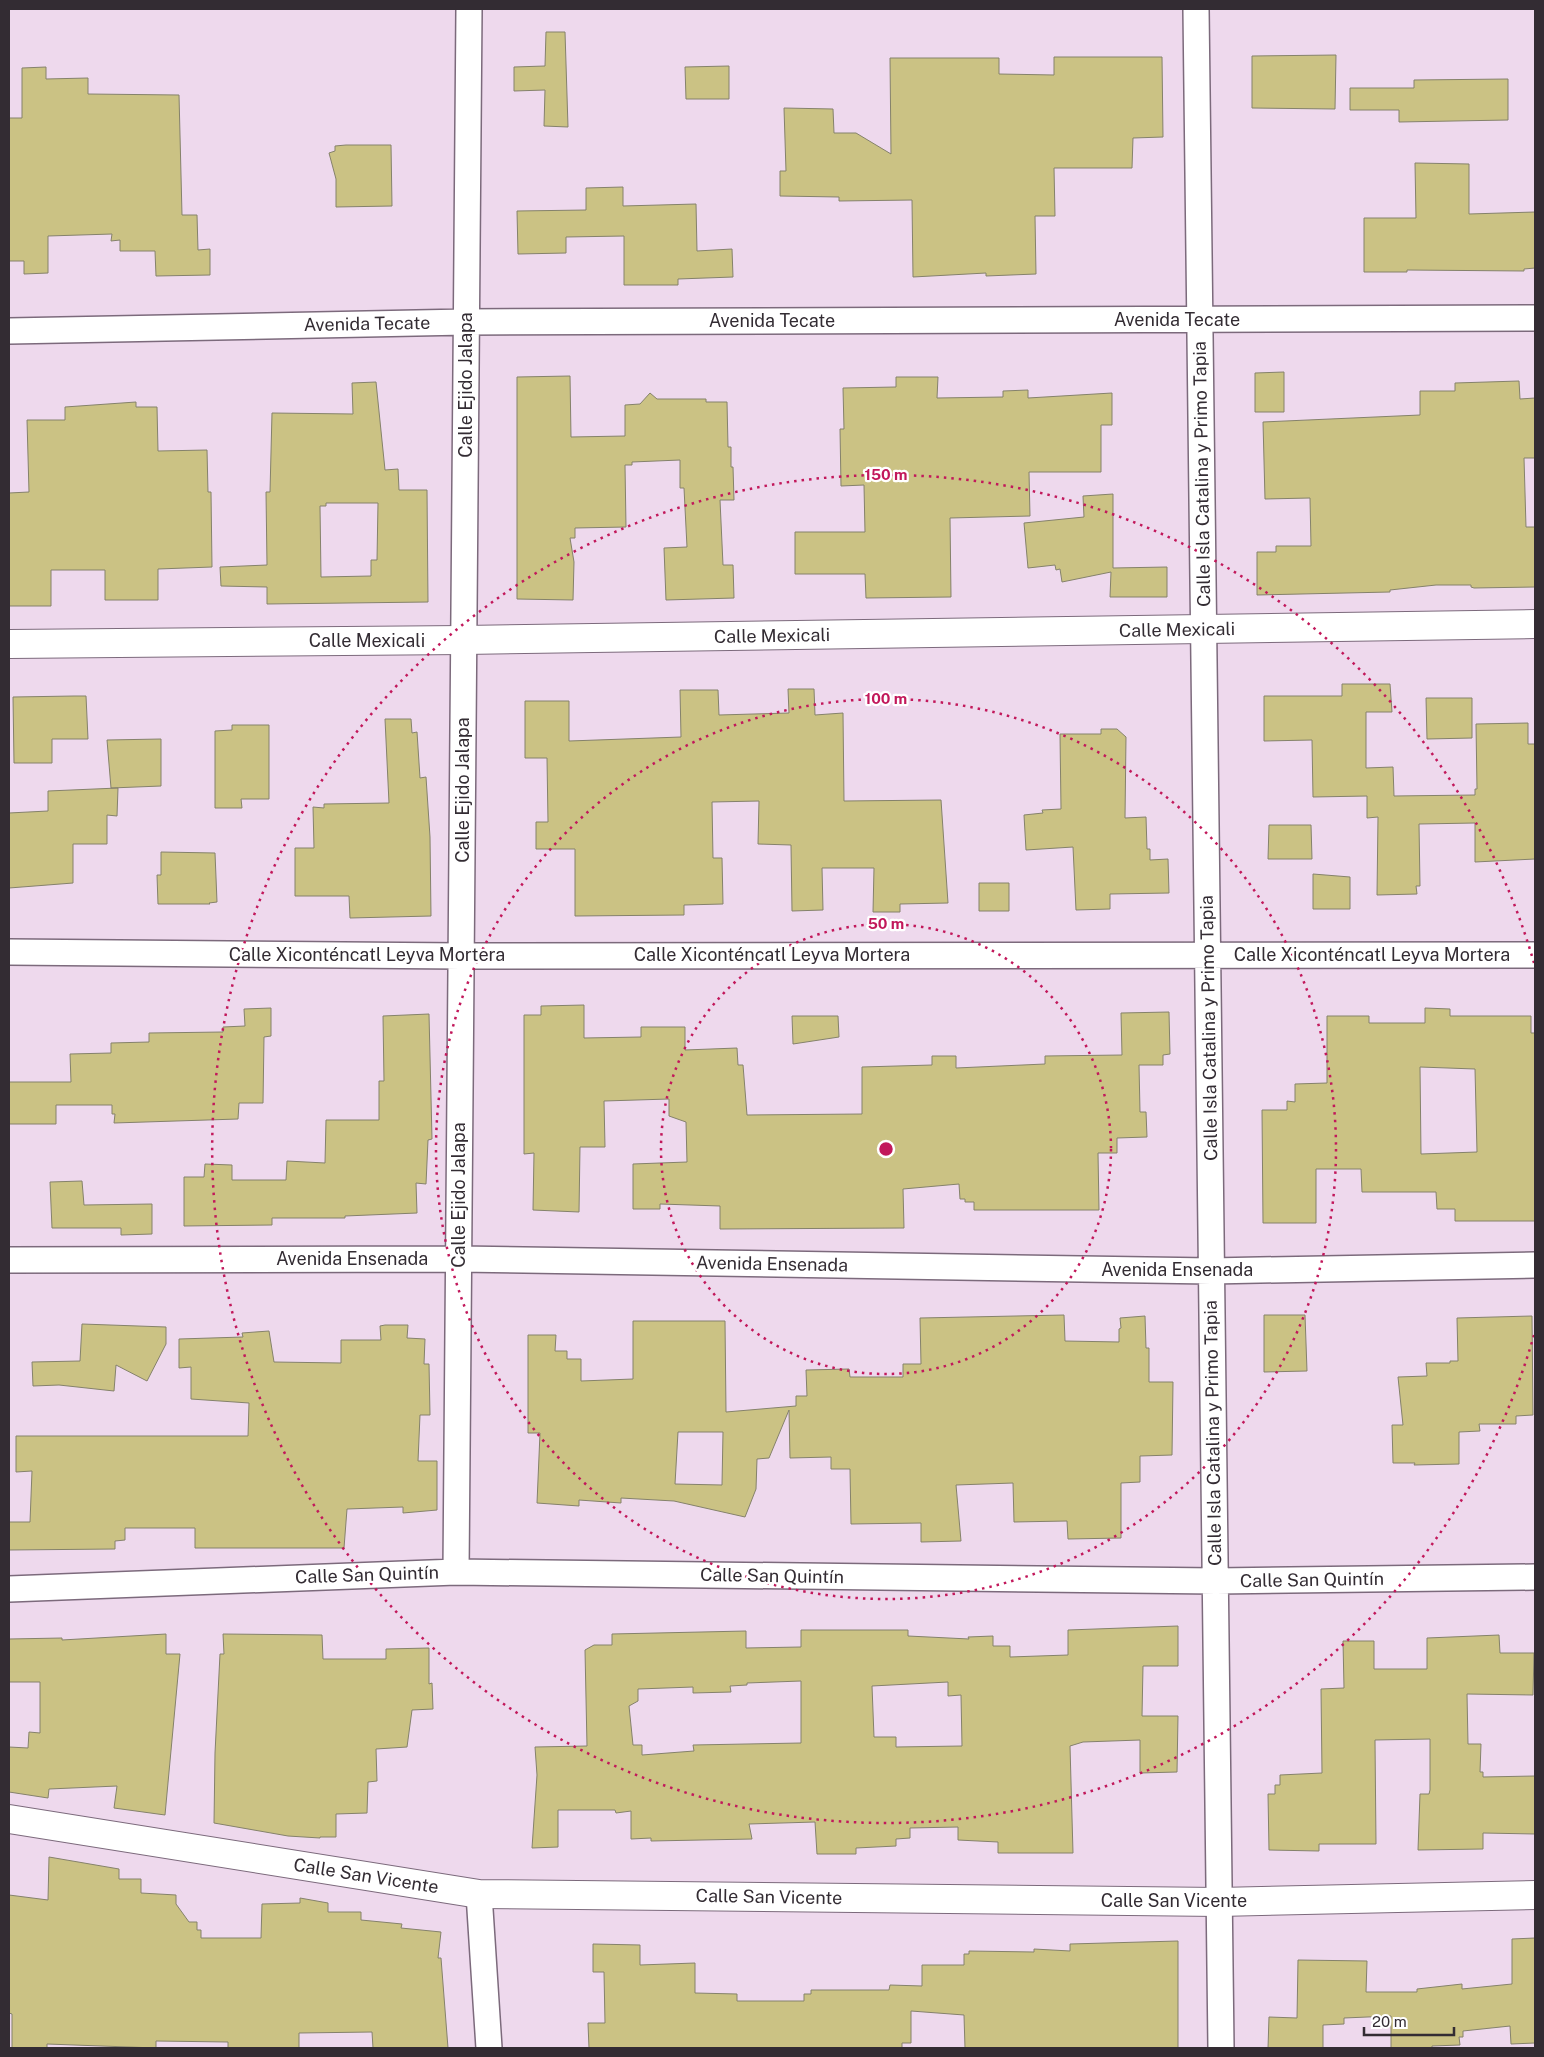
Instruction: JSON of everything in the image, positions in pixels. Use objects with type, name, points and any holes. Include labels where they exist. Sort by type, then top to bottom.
[{"type":"street","name":"Calle Ejido Jalapa","points":[[456,1572],[469,9]]},
{"type":"street","name":"Calle Isla Catalina y Primo Tapia","points":[[1196,9],[1221,2048]]},
{"type":"street","name":"Avenida Tecate","points":[[9,331],[466,322],[1535,318]]},
{"type":"street","name":"Calle Mexicali","points":[[9,644],[464,640],[1535,624]]},
{"type":"street","name":"Calle Xiconténcatl Leyva Mortera","points":[[9,952],[461,956],[1535,955]]},
{"type":"street","name":"Avenida Ensenada","points":[[9,1260],[459,1259],[1211,1271],[1535,1265]]},
{"type":"street","name":"Calle San Quintín","points":[[9,1589],[456,1572],[1216,1581],[1535,1576]]},
{"type":"street","name":"Calle San Vicente","points":[[9,1819],[478,1894],[1219,1902],[1535,1895]]},
{"type":"street","points":[[478,1894],[489,2048]]},
{"type":"building","points":[[546,32],[565,32],[568,127],[544,126],[545,90],[514,91],[514,67],[545,66]]},
{"type":"building","points":[[1336,55],[1335,109],[1252,108],[1252,56]]},
{"type":"building","points":[[1054,57],[1162,57],[1163,137],[1133,138],[1132,168],[1054,168],[1055,216],[1035,216],[1036,274],[986,276],[986,273],[913,277],[912,200],[839,201],[839,197],[780,196],[780,171],[786,171],[784,108],[833,109],[834,133],[856,133],[891,154],[890,58],[999,58],[999,74],[1054,75]]},
{"type":"building","points":[[729,66],[729,99],[686,99],[685,67]]},
{"type":"building","points":[[46,67],[46,79],[88,78],[88,94],[179,95],[182,215],[197,215],[198,250],[210,249],[210,275],[156,276],[155,251],[120,251],[120,240],[111,241],[112,234],[48,236],[48,273],[24,274],[24,261],[9,261],[9,118],[22,118],[22,68]]},
{"type":"building","points":[[1508,79],[1508,120],[1399,122],[1399,110],[1350,110],[1350,88],[1414,88],[1414,80]]},
{"type":"building","points":[[391,145],[392,206],[336,207],[336,179],[329,153],[335,151],[335,146]]},
{"type":"building","points":[[1415,163],[1469,164],[1469,214],[1535,212],[1535,268],[1524,269],[1524,271],[1407,270],[1407,272],[1364,272],[1364,218],[1416,218]]},
{"type":"building","points":[[623,187],[623,206],[696,204],[697,251],[732,249],[733,277],[678,279],[678,285],[624,285],[624,236],[566,237],[566,253],[518,254],[517,211],[586,210],[586,188]]},
{"type":"building","points":[[1284,372],[1284,412],[1255,412],[1255,373]]},
{"type":"building","points":[[570,376],[571,437],[625,436],[625,405],[640,404],[650,393],[657,399],[706,399],[706,402],[727,402],[728,447],[731,447],[734,500],[720,500],[723,565],[733,565],[734,598],[666,600],[664,548],[687,547],[684,488],[680,488],[680,460],[632,462],[632,465],[625,465],[626,527],[575,528],[575,538],[570,538],[574,562],[573,600],[517,599],[517,377]]},
{"type":"building","points":[[896,377],[938,377],[937,398],[1003,397],[1003,391],[1028,390],[1028,398],[1112,393],[1112,425],[1101,425],[1101,472],[1029,472],[1030,516],[950,518],[951,597],[866,598],[865,574],[795,574],[795,532],[865,532],[864,485],[841,486],[840,429],[844,429],[843,388],[896,387]]},
{"type":"building","points":[[1519,381],[1520,399],[1535,398],[1535,458],[1524,458],[1526,527],[1535,527],[1535,587],[1474,588],[1471,585],[1436,585],[1390,590],[1390,592],[1257,595],[1257,552],[1276,552],[1276,546],[1311,546],[1310,498],[1265,499],[1263,422],[1420,415],[1420,391],[1455,391],[1455,383]]},
{"type":"building","points":[[376,382],[385,470],[398,469],[399,490],[427,490],[428,602],[267,604],[267,587],[221,586],[220,567],[267,565],[266,492],[270,492],[272,413],[353,414],[352,383]],"holes":[[[326,503],[378,503],[377,560],[371,560],[371,576],[321,577],[320,506],[326,506]]]},
{"type":"building","points":[[136,402],[136,407],[157,407],[158,451],[207,450],[208,492],[211,492],[212,567],[158,569],[158,600],[105,600],[105,570],[51,570],[51,606],[9,606],[9,493],[29,492],[27,420],[65,420],[65,407]]},
{"type":"building","points":[[1113,494],[1113,568],[1167,567],[1167,597],[1110,597],[1111,572],[1062,582],[1060,569],[1056,570],[1055,565],[1028,568],[1024,523],[1084,517],[1083,496]]},
{"type":"building","points":[[1342,684],[1390,684],[1392,712],[1366,712],[1366,768],[1393,767],[1394,796],[1475,795],[1475,789],[1477,789],[1476,724],[1528,723],[1528,744],[1535,744],[1535,859],[1475,862],[1475,823],[1419,824],[1420,886],[1416,886],[1417,894],[1377,895],[1378,817],[1367,818],[1367,796],[1313,797],[1312,740],[1264,741],[1264,696],[1342,696]]},
{"type":"building","points":[[788,689],[814,689],[815,715],[843,713],[844,801],[941,800],[948,903],[900,904],[900,912],[873,912],[874,868],[822,868],[823,910],[792,911],[791,845],[758,844],[759,801],[712,802],[713,858],[722,858],[723,904],[684,905],[684,915],[575,916],[575,849],[536,849],[536,822],[548,822],[547,758],[525,758],[525,701],[569,701],[569,741],[681,737],[680,690],[718,690],[719,715],[789,713]]},
{"type":"building","points":[[86,696],[88,739],[52,739],[52,763],[14,763],[13,697]]},
{"type":"building","points":[[1426,698],[1472,698],[1472,738],[1427,739]]},
{"type":"building","points":[[385,719],[411,719],[412,733],[417,732],[420,778],[426,777],[430,837],[431,916],[350,918],[349,896],[295,896],[295,848],[314,848],[313,807],[324,808],[324,804],[389,803]]},
{"type":"building","points":[[232,725],[269,725],[269,799],[241,799],[242,808],[215,808],[215,731],[232,730]]},
{"type":"building","points":[[1101,729],[1117,729],[1126,737],[1125,818],[1146,817],[1147,849],[1150,849],[1150,860],[1168,859],[1169,893],[1110,894],[1110,909],[1076,910],[1073,847],[1026,850],[1024,815],[1043,813],[1042,810],[1061,809],[1060,734],[1101,734]]},
{"type":"building","points":[[161,739],[161,786],[111,788],[107,740]]},
{"type":"building","points":[[118,788],[117,816],[107,815],[107,844],[73,844],[73,883],[9,888],[9,813],[48,811],[48,791]]},
{"type":"building","points":[[1269,825],[1311,825],[1312,859],[1268,859]]},
{"type":"building","points":[[161,852],[215,853],[217,902],[210,904],[158,904],[157,875],[161,875]]},
{"type":"building","points":[[1313,874],[1350,877],[1350,909],[1313,909]]},
{"type":"building","points":[[979,883],[1009,883],[1009,911],[979,911]]},
{"type":"building","points":[[584,1005],[584,1038],[641,1037],[641,1027],[685,1027],[685,1050],[737,1048],[738,1065],[743,1065],[747,1115],[862,1114],[862,1067],[932,1065],[932,1056],[956,1056],[956,1068],[1045,1064],[1045,1056],[1122,1055],[1121,1013],[1169,1012],[1170,1054],[1163,1055],[1163,1065],[1139,1065],[1140,1112],[1146,1112],[1147,1137],[1117,1138],[1117,1153],[1098,1153],[1099,1210],[974,1210],[974,1202],[965,1202],[965,1199],[960,1199],[959,1184],[903,1189],[904,1228],[720,1229],[720,1206],[660,1204],[660,1209],[633,1209],[633,1164],[687,1162],[686,1122],[669,1116],[669,1099],[604,1101],[605,1147],[580,1147],[579,1212],[533,1210],[534,1153],[524,1154],[524,1015],[541,1015],[541,1006]]},
{"type":"building","points":[[271,1008],[271,1036],[264,1037],[263,1103],[239,1103],[238,1119],[114,1123],[115,1114],[112,1114],[112,1105],[56,1105],[56,1124],[9,1124],[9,1082],[71,1082],[70,1054],[111,1053],[111,1043],[149,1042],[149,1033],[223,1032],[223,1027],[245,1026],[244,1009]]},
{"type":"building","points":[[1425,1008],[1450,1009],[1450,1016],[1531,1016],[1531,1033],[1535,1033],[1535,1221],[1455,1221],[1455,1209],[1437,1209],[1436,1192],[1362,1192],[1361,1169],[1316,1169],[1316,1223],[1263,1223],[1262,1110],[1287,1110],[1287,1101],[1295,1102],[1295,1084],[1327,1083],[1327,1016],[1369,1016],[1369,1023],[1425,1023]],"holes":[[[1420,1067],[1475,1069],[1477,1152],[1421,1154]]]},
{"type":"building","points":[[429,1014],[432,1139],[428,1140],[426,1184],[416,1183],[417,1213],[345,1216],[345,1218],[272,1218],[272,1225],[184,1226],[184,1177],[204,1177],[205,1164],[232,1165],[232,1180],[286,1180],[287,1161],[325,1163],[326,1120],[379,1120],[379,1081],[384,1081],[383,1016]]},
{"type":"building","points":[[792,1016],[838,1016],[839,1037],[793,1044]]},
{"type":"building","points":[[82,1181],[84,1205],[152,1204],[152,1234],[121,1235],[121,1228],[52,1228],[50,1182]]},
{"type":"building","points":[[1064,1315],[1065,1341],[1119,1342],[1120,1318],[1145,1316],[1146,1348],[1149,1348],[1149,1382],[1173,1382],[1172,1455],[1140,1456],[1140,1482],[1121,1483],[1121,1538],[1068,1539],[1067,1521],[1014,1522],[1013,1483],[956,1485],[961,1541],[921,1542],[921,1523],[851,1524],[850,1469],[831,1469],[831,1457],[790,1458],[789,1410],[769,1458],[757,1459],[756,1489],[745,1517],[674,1501],[621,1498],[621,1503],[579,1500],[579,1506],[537,1503],[540,1433],[528,1433],[528,1335],[556,1335],[555,1351],[567,1351],[567,1359],[581,1359],[581,1381],[633,1379],[633,1321],[725,1321],[726,1412],[796,1406],[796,1396],[807,1396],[806,1370],[849,1369],[850,1377],[903,1377],[903,1364],[921,1364],[920,1318]],"holes":[[[678,1432],[723,1432],[722,1485],[675,1484]]]},
{"type":"building","points":[[1264,1315],[1305,1315],[1307,1371],[1264,1372]]},
{"type":"building","points":[[1532,1316],[1533,1415],[1516,1416],[1516,1424],[1479,1424],[1480,1431],[1459,1432],[1459,1464],[1414,1465],[1415,1463],[1393,1463],[1392,1425],[1403,1425],[1398,1377],[1427,1376],[1426,1363],[1458,1361],[1457,1318]]},
{"type":"building","points":[[82,1324],[166,1327],[166,1344],[147,1381],[116,1365],[114,1391],[59,1385],[33,1386],[32,1362],[80,1361]]},
{"type":"building","points":[[408,1325],[407,1338],[425,1339],[424,1364],[429,1364],[430,1415],[420,1415],[418,1461],[437,1461],[437,1510],[403,1513],[403,1507],[347,1509],[344,1548],[195,1548],[195,1528],[125,1528],[125,1540],[115,1541],[115,1549],[9,1550],[9,1522],[30,1522],[32,1471],[16,1472],[16,1436],[248,1436],[249,1403],[191,1399],[191,1367],[179,1368],[179,1339],[243,1337],[242,1333],[269,1331],[274,1362],[341,1363],[341,1340],[381,1340],[380,1326]]},
{"type":"building","points":[[1178,1626],[1178,1666],[1143,1666],[1142,1716],[1178,1716],[1177,1772],[1140,1773],[1140,1740],[1083,1742],[1070,1746],[1073,1853],[998,1853],[998,1842],[958,1840],[958,1827],[910,1828],[910,1838],[896,1839],[896,1846],[856,1848],[856,1854],[817,1854],[815,1822],[749,1824],[752,1839],[651,1841],[651,1838],[631,1839],[631,1811],[616,1813],[615,1810],[558,1810],[558,1847],[532,1848],[537,1775],[535,1747],[587,1746],[585,1650],[594,1645],[612,1645],[612,1634],[746,1631],[746,1648],[801,1647],[801,1630],[908,1630],[908,1636],[969,1639],[968,1637],[993,1636],[993,1646],[1010,1646],[1010,1657],[1068,1655],[1068,1630]],"holes":[[[801,1681],[801,1743],[693,1745],[694,1751],[642,1755],[642,1745],[633,1745],[629,1706],[638,1701],[638,1689],[693,1687],[693,1693],[731,1692],[730,1686],[747,1685],[747,1683]],[[948,1682],[948,1696],[961,1695],[962,1746],[896,1747],[896,1737],[874,1737],[872,1686]]]},
{"type":"building","points":[[166,1634],[166,1654],[180,1654],[165,1815],[114,1808],[117,1786],[49,1789],[48,1798],[9,1792],[9,1747],[28,1748],[29,1732],[40,1733],[40,1682],[9,1682],[9,1639],[62,1638],[62,1640]]},
{"type":"building","points":[[223,1634],[322,1635],[323,1659],[386,1659],[386,1649],[429,1648],[429,1684],[432,1683],[433,1709],[412,1710],[407,1747],[376,1749],[377,1781],[368,1782],[367,1813],[336,1814],[336,1837],[288,1836],[214,1823],[215,1753],[220,1654],[224,1654]]},
{"type":"building","points":[[1499,1635],[1500,1653],[1534,1653],[1533,1695],[1467,1694],[1468,1744],[1481,1744],[1480,1772],[1483,1772],[1483,1777],[1535,1776],[1535,1834],[1483,1833],[1483,1849],[1418,1850],[1420,1794],[1429,1794],[1430,1790],[1430,1739],[1375,1740],[1376,1844],[1319,1844],[1319,1851],[1269,1850],[1268,1794],[1275,1794],[1275,1785],[1280,1785],[1280,1775],[1322,1773],[1321,1689],[1344,1688],[1343,1641],[1374,1641],[1374,1669],[1427,1669],[1427,1638]]},
{"type":"building","points":[[49,1857],[119,1869],[119,1879],[141,1879],[141,1893],[176,1895],[176,1904],[189,1922],[197,1922],[197,1930],[201,1930],[201,1938],[261,1938],[262,1904],[300,1903],[300,1898],[328,1903],[328,1912],[361,1912],[361,1920],[402,1924],[401,1928],[441,1932],[438,1958],[441,1958],[448,2048],[373,2048],[372,2032],[299,2033],[299,2048],[228,2048],[228,2042],[156,2041],[156,2048],[47,2044],[47,2048],[12,2048],[12,2014],[9,2013],[9,1895],[48,1900]]},
{"type":"building","points":[[1535,1938],[1535,2043],[1511,2044],[1510,2026],[1463,2031],[1463,2037],[1459,2037],[1460,2045],[1432,2046],[1432,2048],[1391,2048],[1391,2016],[1344,2018],[1344,2024],[1323,2025],[1323,2048],[1268,2048],[1269,2017],[1297,2018],[1298,1960],[1367,1961],[1366,1992],[1417,1992],[1417,1989],[1462,1984],[1462,1989],[1512,1984],[1512,1939]]},
{"type":"building","points":[[1178,1941],[1178,2048],[965,2048],[964,2015],[911,2011],[911,2043],[902,2043],[902,2048],[589,2048],[588,2023],[605,2023],[604,1972],[593,1972],[593,1944],[640,1945],[640,1965],[695,1963],[695,1993],[737,1994],[737,2001],[804,2001],[804,1994],[811,1994],[811,1990],[889,1990],[890,1985],[922,1986],[922,1965],[964,1965],[964,1954],[969,1954],[969,1951],[1034,1952],[1034,1949],[1070,1951],[1070,1944]]}]
